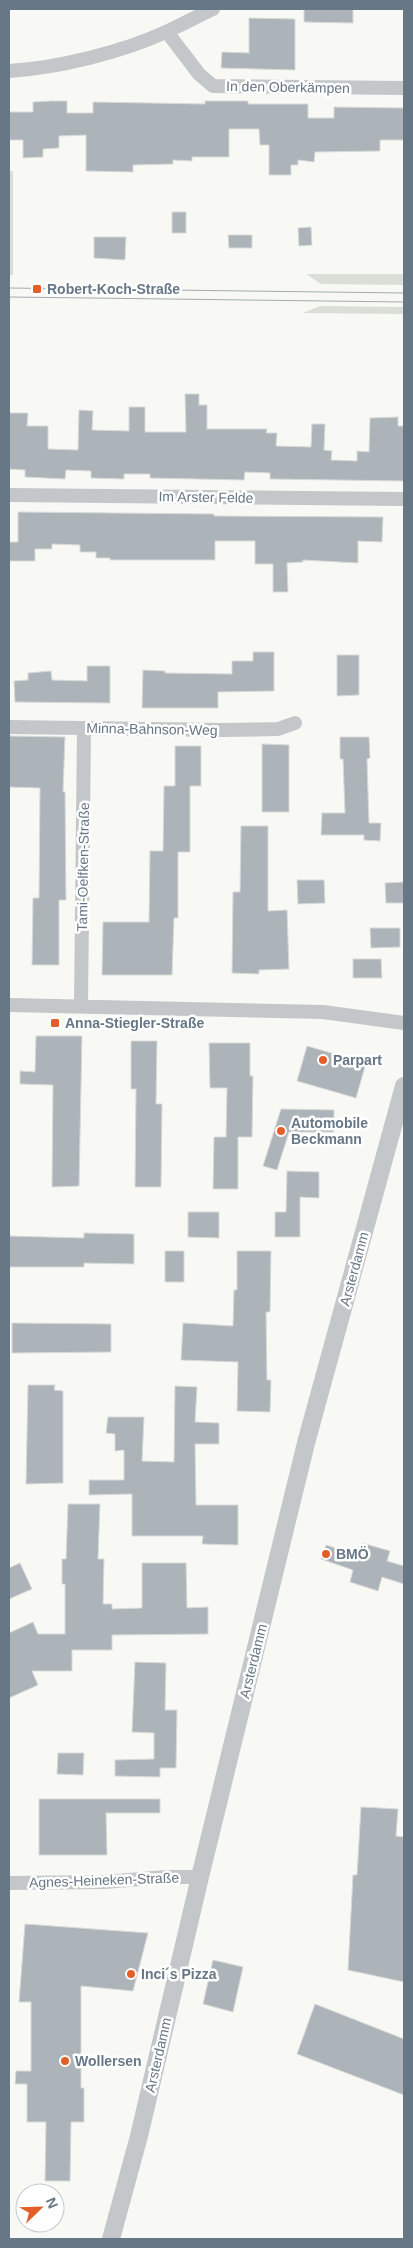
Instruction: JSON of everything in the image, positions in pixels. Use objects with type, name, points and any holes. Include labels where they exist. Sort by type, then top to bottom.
[{"type":"street","points":[[9,71],[33,69],[119,50],[167,32],[213,9]]},
{"type":"street","name":"In den Oberkämpen","points":[[167,32],[199,74],[212,86],[404,88]]},
{"type":"street","name":"Im Arster Felde","points":[[9,495],[404,499]]},
{"type":"street","name":"Minna-Bahnson-Weg","points":[[9,727],[278,729],[295,723]]},
{"type":"street","name":"Tami-Oelfken-Straße","points":[[81,1006],[84,728]]},
{"type":"street","points":[[9,1005],[323,1012],[404,1023]]},
{"type":"street","name":"Arsterdamm","points":[[111,2239],[139,2136],[306,1443],[404,1086]]},
{"type":"street","name":"Agnes-Heineken-Straße","points":[[9,1883],[104,1882],[166,1877],[200,1877]]},
{"type":"shaded area","points":[[9,171],[13,171],[13,275],[9,275]]},
{"type":"shaded area","points":[[306,274],[404,274],[404,285],[321,284]]},
{"type":"shaded area","points":[[320,306],[404,307],[404,314],[303,313]]},
{"type":"building","points":[[304,9],[353,9],[353,23],[304,22]]},
{"type":"building","points":[[249,18],[295,19],[295,70],[221,68],[222,52],[249,53]]},
{"type":"building","points":[[67,101],[67,113],[93,113],[93,102],[205,104],[205,101],[248,101],[248,104],[308,104],[308,118],[334,118],[334,107],[404,108],[404,140],[380,140],[380,151],[315,152],[314,162],[298,160],[298,165],[291,165],[291,175],[269,175],[269,145],[260,145],[259,129],[229,129],[229,157],[192,157],[192,161],[173,160],[173,164],[133,165],[133,172],[86,171],[86,135],[59,136],[59,148],[43,149],[43,157],[23,158],[23,140],[9,140],[9,112],[33,112],[33,102]]},
{"type":"building","points":[[172,212],[186,212],[186,233],[172,233]]},
{"type":"building","points":[[311,227],[312,245],[299,246],[298,228]]},
{"type":"building","points":[[228,235],[252,235],[252,248],[229,248]]},
{"type":"building","points":[[94,237],[126,237],[125,260],[94,258]]},
{"type":"building","points":[[185,394],[199,394],[199,405],[207,405],[207,429],[267,429],[266,433],[277,433],[276,446],[311,447],[312,424],[325,424],[324,450],[332,451],[331,460],[357,461],[357,451],[369,452],[370,418],[398,417],[398,426],[404,426],[404,481],[270,479],[270,473],[245,472],[244,480],[150,478],[150,474],[124,474],[124,479],[91,478],[91,471],[66,470],[65,479],[25,477],[25,470],[9,469],[9,413],[28,413],[27,426],[48,426],[48,449],[78,450],[79,410],[93,411],[92,430],[129,431],[129,407],[145,407],[145,432],[186,432]]},
{"type":"building","points":[[18,512],[383,517],[382,542],[358,541],[358,563],[303,560],[303,562],[287,563],[288,592],[273,592],[273,564],[255,564],[255,541],[215,541],[215,560],[110,560],[110,558],[96,558],[96,552],[80,552],[80,545],[52,544],[52,549],[35,549],[35,561],[9,561],[9,542],[18,542]]},
{"type":"building","points":[[253,652],[274,652],[274,691],[218,692],[218,708],[142,708],[143,670],[165,671],[165,673],[232,674],[232,661],[253,661]]},
{"type":"building","points":[[337,655],[359,655],[359,695],[337,696]]},
{"type":"building","points":[[87,666],[110,666],[110,703],[15,702],[14,681],[28,680],[28,673],[51,671],[52,680],[87,681]]},
{"type":"building","points":[[9,736],[65,737],[63,792],[65,792],[66,900],[59,900],[59,965],[32,965],[33,898],[39,898],[40,788],[9,787]]},
{"type":"building","points":[[340,737],[369,737],[370,758],[367,759],[369,823],[381,823],[380,841],[364,840],[364,835],[321,835],[322,813],[345,813],[343,759],[340,759]]},
{"type":"building","points":[[262,744],[289,745],[289,812],[262,812]]},
{"type":"building","points":[[175,746],[201,746],[201,786],[190,786],[190,852],[178,852],[178,918],[174,918],[172,975],[102,975],[103,922],[149,922],[150,851],[163,851],[164,786],[175,786]]},
{"type":"building","points":[[241,826],[268,826],[268,911],[287,910],[289,969],[259,970],[259,974],[232,973],[233,892],[240,892]]},
{"type":"building","points":[[297,880],[324,880],[325,903],[298,904]]},
{"type":"building","points":[[404,882],[404,903],[386,903],[385,883]]},
{"type":"building","points":[[370,928],[400,928],[400,947],[371,948]]},
{"type":"building","points":[[353,959],[381,959],[382,978],[353,978]]},
{"type":"building","points":[[36,1036],[82,1036],[79,1186],[52,1187],[53,1085],[20,1084],[20,1071],[35,1072]]},
{"type":"building","points":[[131,1041],[157,1041],[156,1104],[162,1104],[161,1187],[135,1187],[136,1089],[131,1089]]},
{"type":"building","points":[[209,1043],[250,1043],[250,1076],[253,1076],[252,1137],[238,1137],[238,1189],[213,1189],[214,1137],[226,1137],[227,1088],[210,1088]]},
{"type":"building","points":[[307,1046],[366,1063],[356,1098],[297,1081]]},
{"type":"building","points":[[281,1109],[334,1110],[334,1132],[289,1132],[277,1170],[263,1166]]},
{"type":"building","points":[[287,1171],[319,1172],[319,1198],[300,1197],[300,1237],[275,1237],[275,1212],[286,1212]]},
{"type":"building","points":[[188,1212],[219,1212],[219,1238],[188,1237]]},
{"type":"building","points":[[84,1233],[134,1234],[134,1264],[84,1263],[84,1267],[9,1267],[9,1236],[84,1238]]},
{"type":"building","points":[[165,1251],[184,1251],[184,1282],[165,1282]]},
{"type":"building","points":[[237,1251],[271,1251],[270,1312],[266,1312],[267,1380],[271,1380],[270,1412],[237,1411],[238,1362],[181,1360],[183,1323],[233,1326],[234,1290],[237,1290]]},
{"type":"building","points":[[12,1323],[111,1324],[111,1352],[12,1353]]},
{"type":"building","points":[[28,1385],[55,1385],[54,1390],[63,1391],[63,1483],[26,1484]]},
{"type":"building","points":[[175,1386],[197,1387],[195,1422],[219,1423],[219,1444],[195,1444],[196,1505],[238,1505],[238,1545],[202,1544],[203,1536],[132,1536],[132,1494],[89,1495],[89,1480],[124,1480],[124,1450],[115,1451],[115,1434],[106,1433],[108,1417],[144,1417],[142,1461],[174,1462]]},
{"type":"building","points":[[68,1504],[100,1504],[98,1559],[104,1559],[103,1604],[112,1604],[112,1609],[142,1608],[142,1563],[186,1563],[187,1608],[208,1607],[208,1634],[112,1635],[112,1650],[72,1650],[72,1671],[32,1671],[38,1685],[9,1698],[9,1633],[33,1622],[38,1634],[65,1634],[65,1584],[62,1584],[62,1559],[66,1559]]},
{"type":"building","points":[[362,1543],[390,1551],[387,1561],[404,1566],[404,1584],[382,1577],[378,1591],[350,1582],[353,1570],[321,1559],[326,1545],[358,1555]]},
{"type":"building","points":[[20,1563],[32,1589],[9,1599],[9,1568]]},
{"type":"building","points":[[135,1662],[166,1663],[165,1710],[177,1710],[176,1768],[160,1768],[160,1777],[115,1776],[115,1760],[154,1759],[154,1733],[132,1732]]},
{"type":"building","points":[[58,1753],[84,1753],[83,1775],[57,1774]]},
{"type":"building","points":[[39,1799],[160,1799],[160,1813],[106,1813],[107,1855],[39,1855]]},
{"type":"building","points":[[361,1807],[398,1809],[396,1836],[404,1837],[404,1982],[348,1970],[353,1875],[357,1875]]},
{"type":"building","points":[[25,1924],[148,1933],[133,1991],[81,1986],[81,2088],[84,2088],[84,2122],[71,2122],[70,2181],[45,2181],[46,2122],[27,2122],[27,2084],[15,2084],[16,2071],[31,2071],[31,2002],[19,2002]]},
{"type":"building","points":[[213,1960],[243,1967],[233,2012],[203,2004]]},
{"type":"building","points":[[315,2004],[404,2039],[404,2095],[297,2054]]},
{"type":"tram line","points":[[9,288],[404,293]]},
{"type":"tram line","points":[[9,297],[404,302]]},
{"type":"place","name":"Robert-Koch-Straße","points":[[37,289]]},
{"type":"place","name":"Anna-Stiegler-Straße","points":[[55,1023]]},
{"type":"place","name":"Parpart","points":[[323,1060]]},
{"type":"place","name":"Automobile Beckmann","points":[[281,1131]]},
{"type":"place","name":"BMÖ","points":[[326,1554]]},
{"type":"place","name":"Inci´s Pizza","points":[[131,1974]]},
{"type":"place","name":"Wollersen","points":[[65,2061]]}]
